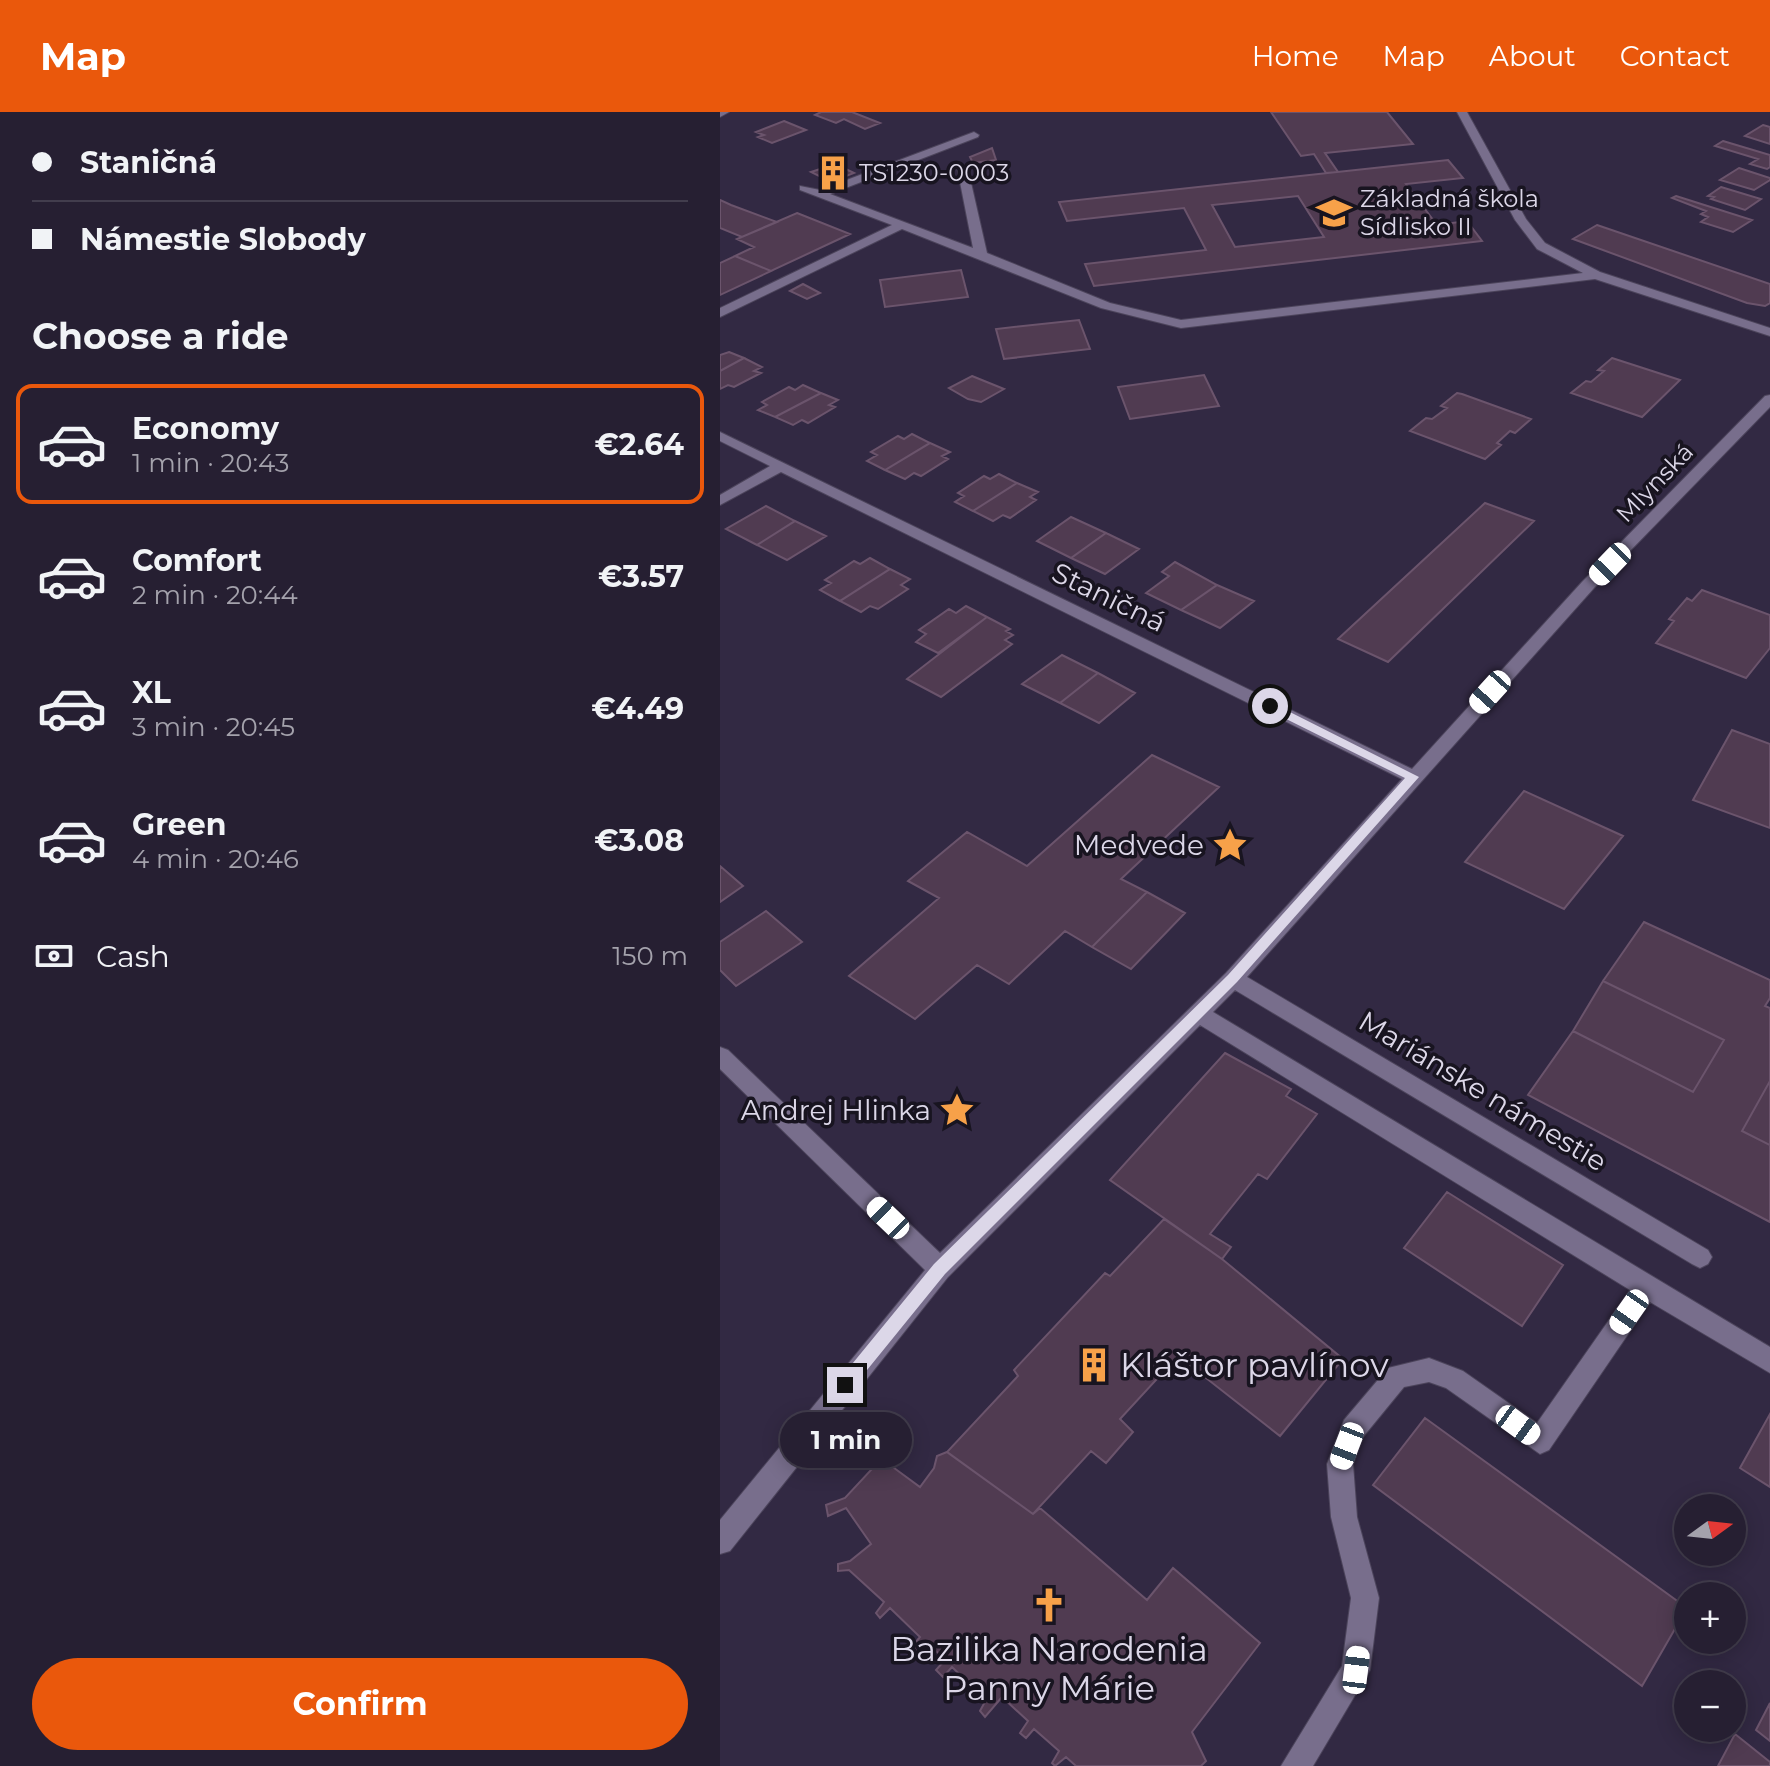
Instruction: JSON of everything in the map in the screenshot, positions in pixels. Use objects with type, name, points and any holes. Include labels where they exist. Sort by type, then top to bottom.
[{"type":"street","points":[[1462,112],[1521,220],[1541,246],[1596,275],[1770,332]]},
{"type":"street","points":[[820,194],[974,135]]},
{"type":"street","points":[[963,167],[981,255]]},
{"type":"street","points":[[804,188],[981,255],[1099,305],[1149,320],[1181,324],[1596,275]]},
{"type":"street","points":[[720,313],[901,225]]},
{"type":"street","name":"Mlynská","points":[[720,1541],[940,1269],[1233,979],[1588,585],[1770,399]]},
{"type":"street","name":"Staničná","points":[[720,436],[1413,777]]},
{"type":"street","points":[[720,501],[782,465]]},
{"type":"street","name":"Mariánske námestie","points":[[1233,979],[1284,1006],[1700,1257]]},
{"type":"street","points":[[1198,1013],[1232,1037],[1770,1361]]},
{"type":"street","points":[[720,1056],[940,1269]]},
{"type":"street","points":[[1296,1766],[1356,1670],[1365,1598],[1344,1517],[1340,1464],[1353,1429],[1397,1376],[1429,1370],[1454,1379],[1540,1441],[1646,1287]]},
{"type":"building","points":[[821,112],[852,112],[880,123],[865,129],[844,119],[836,123],[815,115]]},
{"type":"building","points":[[1271,112],[1387,112],[1413,144],[1325,153],[1338,172],[1326,173],[1314,154],[1301,156]]},
{"type":"building","points":[[784,121],[806,130],[772,143],[758,137],[764,135],[756,132]]},
{"type":"building","points":[[1763,125],[1770,127],[1770,144],[1745,136]]},
{"type":"building","points":[[1723,141],[1770,155],[1770,167],[1767,169],[1750,164],[1758,159],[1715,146]]},
{"type":"building","points":[[992,148],[996,160],[973,163],[970,157]]},
{"type":"building","points":[[1448,160],[1463,178],[1406,184],[1437,225],[1467,221],[1482,241],[1094,286],[1085,264],[1206,250],[1184,208],[1067,221],[1059,202]],"holes":[[[1298,196],[1324,237],[1235,247],[1212,205]]]},
{"type":"building","name":"TS1230-0003","points":[[835,164],[854,173],[831,182],[811,172]]},
{"type":"building","points":[[1739,168],[1770,180],[1754,190],[1720,180]]},
{"type":"building","points":[[1721,187],[1761,199],[1745,210],[1708,196]]},
{"type":"building","points":[[1676,196],[1752,220],[1733,232],[1701,222],[1708,217],[1701,214],[1706,211],[1672,198]]},
{"type":"building","points":[[720,200],[777,222],[742,237],[720,228]]},
{"type":"building","points":[[797,213],[850,234],[771,271],[735,256],[754,247],[737,239]]},
{"type":"building","points":[[1597,225],[1770,284],[1770,303],[1765,306],[1747,303],[1573,239]]},
{"type":"building","points":[[735,256],[771,271],[720,295],[720,263]]},
{"type":"building","points":[[961,270],[968,297],[885,307],[880,280]]},
{"type":"building","points":[[803,284],[820,293],[807,299],[790,291]]},
{"type":"building","points":[[1079,320],[1090,349],[1004,359],[996,329]]},
{"type":"building","points":[[729,352],[744,358],[720,371],[720,355]]},
{"type":"building","points":[[744,358],[762,367],[754,371],[761,373],[734,387],[728,385],[720,389],[720,371]]},
{"type":"building","points":[[1612,358],[1680,380],[1642,417],[1571,393],[1604,371],[1598,370]]},
{"type":"building","points":[[1204,375],[1219,406],[1130,419],[1118,387]]},
{"type":"building","points":[[972,376],[1004,389],[981,402],[968,399],[949,388]]},
{"type":"building","points":[[803,385],[821,393],[775,417],[758,410],[767,405],[762,402],[789,387],[795,390]]},
{"type":"building","points":[[821,393],[838,400],[829,405],[835,407],[808,423],[802,420],[793,425],[775,417]]},
{"type":"building","points":[[1457,393],[1531,419],[1515,433],[1510,431],[1497,443],[1501,445],[1485,459],[1410,431],[1426,418],[1432,419],[1447,408],[1441,406]]},
{"type":"building","points":[[912,434],[930,443],[885,470],[867,461],[877,455],[871,452],[898,436],[904,439]]},
{"type":"building","points":[[930,443],[950,452],[942,456],[948,459],[921,476],[914,473],[905,479],[885,470]]},
{"type":"building","points":[[999,474],[1017,483],[973,511],[955,502],[964,496],[958,493],[984,476],[990,479]]},
{"type":"building","points":[[1017,483],[1038,492],[1030,497],[1036,500],[1010,518],[1003,515],[993,521],[973,511]]},
{"type":"building","points":[[1485,503],[1534,521],[1388,662],[1338,639]]},
{"type":"building","points":[[766,506],[795,521],[757,545],[726,529]]},
{"type":"building","points":[[1071,517],[1106,533],[1071,558],[1037,541]]},
{"type":"building","points":[[795,521],[826,536],[787,560],[757,545]]},
{"type":"building","points":[[1106,533],[1139,549],[1105,574],[1071,558]]},
{"type":"building","points":[[870,558],[890,569],[840,601],[820,590],[831,583],[825,580],[854,561],[860,564]]},
{"type":"building","points":[[1175,562],[1217,585],[1181,610],[1146,593],[1169,576],[1162,572]]},
{"type":"building","points":[[890,569],[910,579],[901,585],[908,589],[878,609],[870,606],[861,612],[840,601]]},
{"type":"building","points":[[1217,585],[1254,601],[1220,628],[1181,610]]},
{"type":"building","points":[[1702,590],[1770,615],[1770,648],[1746,678],[1656,643],[1674,621],[1669,619],[1687,598],[1692,601]]},
{"type":"building","points":[[966,606],[987,617],[938,653],[916,642],[926,634],[919,630],[949,609],[956,613]]},
{"type":"building","points":[[987,617],[1010,629],[1006,631],[1013,635],[1005,640],[1012,644],[941,697],[907,679]]},
{"type":"building","points":[[1062,655],[1098,673],[1060,703],[1022,684]]},
{"type":"building","points":[[1098,673],[1135,693],[1099,723],[1060,703]]},
{"type":"building","points":[[1732,730],[1770,744],[1770,828],[1693,800]]},
{"type":"building","points":[[1152,755],[1219,787],[1121,879],[1147,892],[1092,947],[1065,931],[1009,984],[977,965],[915,1019],[849,976],[939,898],[908,881],[967,832],[1027,866]]},
{"type":"building","points":[[1524,791],[1623,836],[1564,909],[1465,862]]},
{"type":"building","points":[[720,866],[743,886],[720,902]]},
{"type":"building","points":[[1147,892],[1185,913],[1131,969],[1092,947]]},
{"type":"building","points":[[766,911],[802,942],[736,986],[720,970],[720,942]]},
{"type":"building","points":[[1644,922],[1770,980],[1770,998],[1765,1006],[1770,1008],[1770,1081],[1742,1131],[1770,1145],[1770,1222],[1528,1095],[1573,1031],[1693,1092],[1724,1040],[1603,981]]},
{"type":"building","points":[[1603,981],[1724,1040],[1693,1092],[1573,1031]]},
{"type":"building","points":[[1225,1053],[1291,1089],[1286,1096],[1317,1114],[1267,1179],[1258,1174],[1210,1234],[1231,1247],[1222,1259],[1110,1180]]},
{"type":"building","points":[[1770,1081],[1770,1145],[1742,1131]]},
{"type":"building","points":[[1447,1192],[1563,1265],[1522,1326],[1404,1248]]},
{"type":"building","name":"Kláštor pavlínov","points":[[1164,1219],[1222,1259],[1343,1359],[1280,1436],[1178,1356],[1120,1419],[1133,1432],[1106,1463],[1091,1451],[1033,1514],[947,1452],[1018,1376],[1014,1370],[1105,1273],[1110,1276]]},
{"type":"building","points":[[1770,1414],[1770,1487],[1740,1468]]},
{"type":"building","points":[[1425,1418],[1674,1599],[1674,1631],[1642,1686],[1373,1485]]},
{"type":"building","name":"Bazilika Narodenia Panny Márie","points":[[878,1450],[888,1450],[890,1465],[920,1487],[934,1468],[937,1456],[947,1452],[1033,1514],[1040,1508],[1147,1600],[1173,1568],[1260,1643],[1192,1732],[1206,1761],[1201,1766],[1076,1766],[1066,1757],[1055,1766],[1052,1763],[1059,1751],[1034,1729],[1026,1738],[1020,1733],[1028,1721],[1002,1697],[985,1717],[980,1711],[986,1700],[952,1667],[943,1677],[936,1670],[945,1660],[927,1642],[918,1652],[911,1648],[920,1637],[890,1608],[880,1618],[876,1613],[884,1602],[849,1570],[838,1571],[838,1564],[850,1561],[871,1544],[846,1508],[828,1516],[826,1505],[845,1498],[872,1469]]},
{"type":"building","points":[[1770,1703],[1770,1741],[1756,1730]]},
{"type":"building","points":[[1731,1742],[1745,1742],[1770,1762],[1770,1766],[1718,1766]]},
{"type":"place","name":"TS1230-0003","points":[[833,173]]},
{"type":"place","name":"Základná škola Sídlisko II","points":[[1334,213]]},
{"type":"place","name":"Medvede","points":[[1230,845]]},
{"type":"place","name":"Andrej Hlinka","points":[[957,1110]]},
{"type":"place","name":"Kláštor pavlínov","points":[[1094,1365]]},
{"type":"place","name":"Bazilika Narodenia Panny Márie","points":[[1049,1605]]},
{"type":"route","points":[[845,1385],[940,1269],[1233,979],[1413,777],[1270,706]]}]
